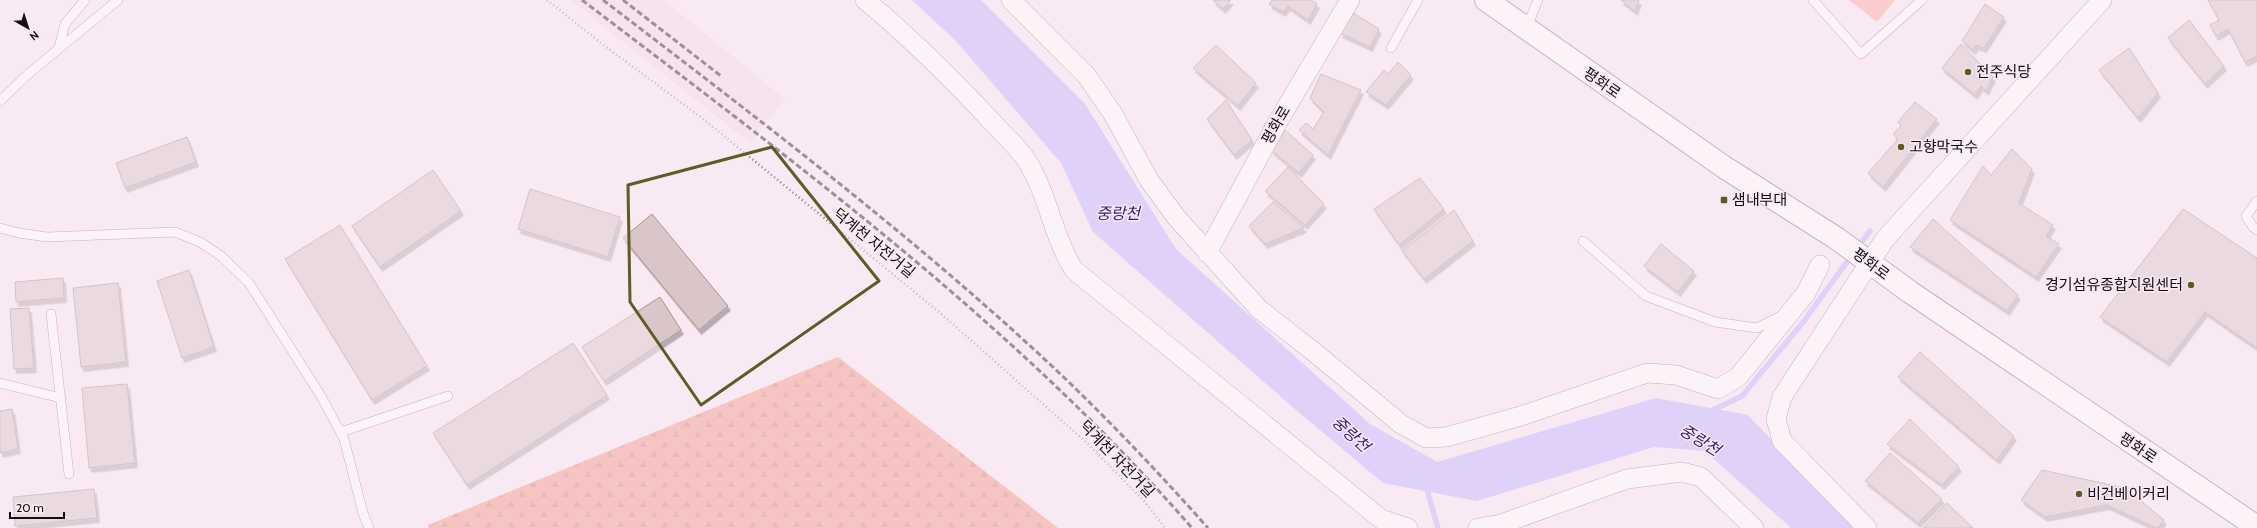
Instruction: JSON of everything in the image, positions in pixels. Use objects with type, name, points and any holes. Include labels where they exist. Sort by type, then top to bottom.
[{"type":"main road","name":"평화로","points":[[1486,0],[1724,167],[1859,256],[2118,435],[2257,527]]},
{"type":"street","points":[[865,0],[900,29],[980,109],[1027,160],[1053,218],[1067,258],[1074,270],[1381,519],[1408,528]]},
{"type":"street","points":[[1011,0],[1086,75],[1113,114],[1149,180],[1176,217],[1259,309],[1401,424],[1426,438],[1446,436],[1521,416],[1647,373],[1676,376],[1718,389],[1738,377],[1806,293],[1820,265]]},
{"type":"street","name":"평화로","points":[[1207,253],[1276,125],[1350,0]]},
{"type":"street","points":[[1867,528],[1782,441],[1776,419],[1782,397],[1859,256],[1885,239],[2102,0]]},
{"type":"street","points":[[1478,528],[1501,524],[1627,479],[1682,472],[1701,477],[1754,528]]},
{"type":"lane","points":[[59,48],[65,24],[86,0]]},
{"type":"lane","points":[[0,101],[27,75],[118,0]]},
{"type":"lane","points":[[1392,48],[1418,0]]},
{"type":"lane","points":[[1526,29],[1538,0]]},
{"type":"lane","points":[[1812,0],[1861,54],[1922,0]]},
{"type":"lane","points":[[2257,201],[2254,202],[2246,216],[2253,227],[2257,230]]},
{"type":"lane","points":[[0,228],[47,238],[175,232],[200,242],[220,256],[249,283],[341,432],[368,528]]},
{"type":"lane","points":[[1583,241],[1646,296],[1715,322],[1757,328],[1793,310]]},
{"type":"lane","points":[[51,314],[69,474]]},
{"type":"lane","points":[[0,383],[61,398]]},
{"type":"lane","points":[[341,432],[448,396]]},
{"type":"path","name":"덕계천 자전거길","points":[[547,0],[606,47],[702,118],[939,312],[1087,443],[1144,501],[1165,528]]},
{"type":"highlighted area","points":[[772,147],[879,281],[701,405],[630,302],[628,185]]},
{"type":"shaded area","points":[[570,0],[664,0],[785,99],[750,143]]},
{"type":"shaded area","points":[[1849,0],[1895,0],[1877,22]]},
{"type":"green space","points":[[838,357],[1058,528],[429,528],[428,525]]},
{"type":"water","name":"중랑천","points":[[912,0],[981,0],[1085,104],[1176,249],[1370,424],[1437,462],[1656,398],[1748,415],[1855,528],[1791,528],[1705,451],[1654,447],[1477,501],[1383,483],[1296,410],[1093,232],[1061,163],[955,40]]},
{"type":"building","points":[[1213,0],[1231,0],[1223,9]]},
{"type":"building","points":[[1272,0],[1311,0],[1317,4],[1308,20],[1288,6],[1283,12],[1269,4]]},
{"type":"building","points":[[1621,0],[1639,0],[1635,11]]},
{"type":"building","points":[[2208,0],[2257,0],[2257,56],[2245,62],[2228,29],[2216,36],[2210,25],[2219,20]]},
{"type":"building","points":[[1985,4],[2004,17],[1984,48],[1976,45],[1973,50],[1962,41]]},
{"type":"building","points":[[1352,12],[1379,29],[1370,47],[1340,33]]},
{"type":"building","points":[[2189,20],[2224,66],[2205,84],[2168,38]]},
{"type":"building","name":"전주식당","points":[[1961,44],[1993,77],[1986,91],[1981,86],[1975,95],[1942,68]]},
{"type":"building","points":[[1216,45],[1256,83],[1238,106],[1193,68]]},
{"type":"building","points":[[2129,48],[2158,93],[2138,118],[2099,70]]},
{"type":"building","points":[[1398,62],[1411,75],[1386,105],[1366,92],[1384,70],[1388,74]]},
{"type":"building","points":[[1321,74],[1361,90],[1328,155],[1299,130],[1306,123],[1313,129],[1324,112],[1310,98]]},
{"type":"building","points":[[1226,100],[1252,140],[1234,155],[1207,119]]},
{"type":"building","points":[[1915,102],[1937,119],[1883,187],[1868,173],[1898,139],[1893,134],[1901,126],[1898,122]]},
{"type":"building","points":[[1285,130],[1313,155],[1299,173],[1271,150]]},
{"type":"building","points":[[187,137],[196,162],[125,188],[116,163]]},
{"type":"building","points":[[2012,149],[2032,169],[2019,203],[2053,225],[2046,236],[2059,244],[2036,277],[1950,220],[1983,166],[1991,175]]},
{"type":"building","points":[[1288,167],[1324,204],[1305,225],[1265,191]]},
{"type":"building","points":[[433,170],[461,211],[380,267],[352,226]]},
{"type":"building","points":[[1420,178],[1444,209],[1399,245],[1374,209]]},
{"type":"building","points":[[530,189],[620,217],[608,257],[518,229]]},
{"type":"building","points":[[1273,202],[1304,228],[1265,244],[1249,226]]},
{"type":"building","name":"경기섬유종합지원센터","points":[[2183,209],[2257,258],[2257,348],[2205,312],[2167,362],[2100,317]]},
{"type":"building","points":[[1454,210],[1473,241],[1424,279],[1402,251]]},
{"type":"building","points":[[652,214],[728,306],[699,330],[623,238]]},
{"type":"building","points":[[1933,219],[2018,295],[2007,311],[1910,247]]},
{"type":"building","points":[[340,225],[427,366],[372,400],[285,259]]},
{"type":"building","points":[[1661,244],[1694,271],[1678,292],[1644,266]]},
{"type":"building","points":[[189,270],[214,347],[182,358],[157,281]]},
{"type":"building","points":[[63,278],[64,298],[16,302],[15,282]]},
{"type":"building","points":[[118,283],[126,362],[81,367],[73,288]]},
{"type":"building","points":[[660,297],[681,330],[604,381],[582,347]]},
{"type":"building","points":[[29,308],[34,368],[14,369],[10,309]]},
{"type":"building","points":[[573,343],[607,395],[467,485],[433,433]]},
{"type":"building","points":[[1920,352],[2014,436],[1997,460],[1898,377]]},
{"type":"building","points":[[127,384],[135,463],[89,468],[82,388]]},
{"type":"building","points":[[12,409],[18,449],[0,453],[0,411]]},
{"type":"building","points":[[1910,419],[1959,467],[1942,485],[1887,444]]},
{"type":"building","points":[[1890,453],[1942,499],[1918,523],[1865,481]]},
{"type":"building","name":"비건베이커리","points":[[2042,470],[2125,488],[2164,520],[2158,528],[2156,528],[2107,505],[2045,517],[2021,500]]},
{"type":"building","points":[[94,489],[97,518],[15,526],[13,497]]},
{"type":"building","points":[[1947,503],[1973,528],[1923,528]]},
{"type":"waterway","points":[[1857,248],[1870,231]]},
{"type":"waterway","points":[[1711,411],[1742,396],[1804,321],[1852,255]]},
{"type":"waterway","points":[[1426,486],[1438,528]]},
{"type":"railway","points":[[582,0],[822,185],[977,314],[1052,382],[1123,453],[1192,528]]},
{"type":"railway","points":[[603,0],[833,178],[945,271],[1054,368],[1094,407],[1208,528]]},
{"type":"railway","points":[[623,0],[721,76]]},
{"type":"place","name":"전주식당","points":[[1968,72]]},
{"type":"place","name":"고향막국수","points":[[1901,147]]},
{"type":"place","name":"샘내부대","points":[[1724,200]]},
{"type":"place","name":"경기섬유종합지원센터","points":[[2191,285]]},
{"type":"place","name":"비건베이커리","points":[[2079,494]]}]
